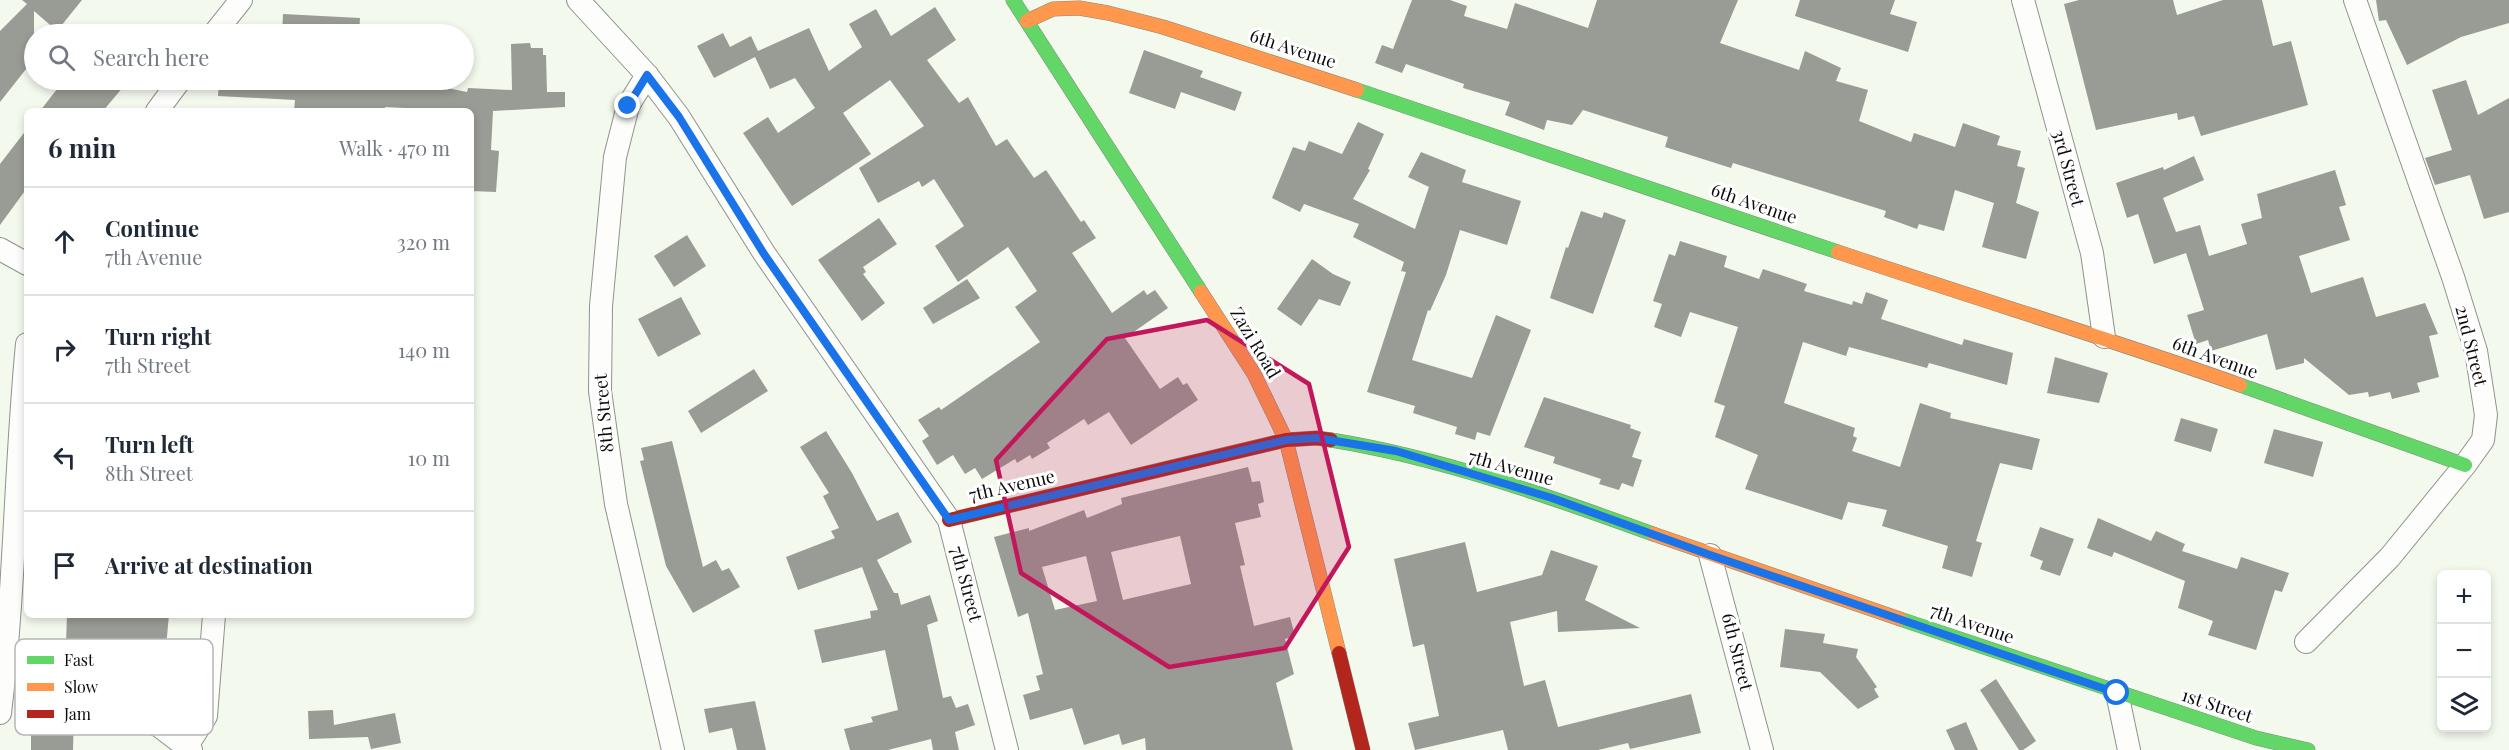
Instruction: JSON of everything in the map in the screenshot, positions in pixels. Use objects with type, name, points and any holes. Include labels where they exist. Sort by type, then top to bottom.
[{"type":"street","points":[[222,24],[242,0]]},
{"type":"street","name":"7th Street","points":[[578,0],[647,75],[679,117],[776,271],[949,520],[1007,750]]},
{"type":"street","name":"Zazi Road","points":[[1013,0],[1254,374],[1286,440],[1364,750]]},
{"type":"street","name":"3rd Street","points":[[2023,0],[2092,253],[2104,337]]},
{"type":"street","name":"2nd Street","points":[[2306,642],[2390,556],[2465,465],[2483,440],[2486,415],[2476,351],[2453,277],[2419,187],[2355,0]]},
{"type":"street","name":"6th Avenue","points":[[1027,21],[1053,9],[1079,10],[1111,13],[1163,27],[1527,146],[1979,300],[2104,337],[2465,465]]},
{"type":"street","name":"8th Street","points":[[647,75],[628,106],[615,157],[601,306],[600,391],[616,504],[673,750]]},
{"type":"street","points":[[159,108],[173,90]]},
{"type":"street","points":[[0,249],[24,262]]},
{"type":"street","points":[[0,713],[6,664],[17,445],[24,374]]},
{"type":"street","name":"7th Avenue","points":[[949,520],[1286,440],[1317,438],[1396,451],[1552,498],[1710,555],[2117,693]]},
{"type":"street","name":"6th Street","points":[[1710,555],[1762,750]]},
{"type":"street","points":[[212,639],[214,618]]},
{"type":"street","points":[[6,664],[15,668]]},
{"type":"street","points":[[2117,693],[2129,750]]},
{"type":"street","name":"1st Street","points":[[2117,693],[2256,738],[2308,750]]},
{"type":"street","points":[[171,735],[189,748]]},
{"type":"highlighted area","points":[[1207,320],[1309,384],[1349,547],[1285,648],[1169,667],[1021,573],[996,460],[1107,339]]},
{"type":"building","points":[[22,0],[82,0],[63,24],[49,24],[34,11],[34,24],[24,24],[24,72],[0,102],[0,31],[27,4]]},
{"type":"building","points":[[1412,0],[1450,0],[1467,6],[1464,16],[1507,29],[1515,3],[1588,28],[1597,0],[1738,0],[1720,43],[1799,70],[1805,51],[1841,68],[1836,81],[1868,90],[1859,121],[1911,142],[1914,133],[1955,147],[1963,123],[2000,136],[1997,145],[2021,151],[2017,166],[2025,168],[2016,203],[2039,212],[2026,259],[1982,247],[1994,203],[1955,190],[1944,231],[1919,224],[1917,229],[1884,217],[1886,211],[1733,163],[1731,168],[1665,147],[1668,137],[1583,110],[1572,125],[1547,120],[1544,130],[1505,115],[1510,102],[1463,88],[1464,84],[1406,64],[1402,73],[1375,63],[1382,45],[1393,49]]},
{"type":"building","points":[[1800,0],[1895,0],[1890,14],[1917,22],[1908,52],[1795,16]]},
{"type":"building","points":[[2079,0],[2173,0],[2177,15],[2223,0],[2262,0],[2273,46],[2291,41],[2308,105],[2201,136],[2194,116],[2178,120],[2177,113],[2096,130],[2064,4]]},
{"type":"building","points":[[2376,0],[2509,0],[2509,23],[2461,37],[2407,65],[2386,20],[2379,21]]},
{"type":"building","points":[[935,7],[956,40],[927,60],[959,103],[968,97],[996,146],[1007,139],[1034,178],[1046,170],[1081,222],[1084,220],[1096,238],[1072,253],[1112,313],[1144,290],[1147,295],[1155,290],[1168,308],[1125,338],[1160,389],[1178,377],[1183,385],[1187,383],[1198,400],[1131,445],[1109,412],[1088,425],[1084,419],[1047,443],[1050,448],[1032,459],[1030,455],[1017,463],[1015,459],[982,479],[975,468],[965,474],[953,455],[937,465],[922,441],[929,436],[918,420],[939,407],[941,410],[1040,342],[1015,307],[1037,291],[1008,247],[958,282],[935,246],[964,226],[934,179],[922,187],[919,181],[878,203],[859,168],[924,126],[890,80],[843,113],[871,154],[792,206],[743,133],[768,117],[778,133],[815,108],[795,78],[770,89],[755,57],[714,78],[697,46],[723,33],[730,47],[751,36],[758,51],[809,28],[829,71],[862,47],[849,24],[876,9],[891,36]]},
{"type":"building","points":[[283,14],[360,18],[360,24],[282,24]]},
{"type":"building","points":[[530,43],[531,48],[543,48],[543,55],[546,55],[547,92],[565,92],[565,107],[493,111],[491,150],[499,151],[496,192],[474,191],[474,108],[294,108],[295,100],[218,96],[218,90],[457,90],[467,92],[474,88],[512,90],[511,44]]},
{"type":"building","points":[[1144,50],[1203,71],[1200,77],[1242,92],[1235,111],[1181,92],[1175,109],[1129,93]]},
{"type":"building","points":[[2466,80],[2478,115],[2509,98],[2509,212],[2484,219],[2470,175],[2435,185],[2425,158],[2452,150],[2432,90]]},
{"type":"building","points":[[56,90],[121,90],[106,108],[42,108]]},
{"type":"building","points":[[1358,122],[1384,134],[1368,169],[1370,170],[1353,199],[1415,229],[1429,187],[1408,177],[1421,152],[1466,170],[1462,182],[1521,201],[1507,245],[1460,230],[1446,275],[1430,311],[1428,310],[1412,360],[1472,378],[1496,315],[1531,330],[1490,436],[1477,432],[1475,440],[1455,434],[1457,427],[1413,413],[1415,406],[1367,392],[1406,272],[1401,271],[1404,262],[1353,237],[1359,224],[1304,204],[1300,212],[1272,198],[1293,147],[1305,151],[1309,141],[1342,154]]},
{"type":"building","points":[[24,133],[24,192],[0,225],[0,164]]},
{"type":"building","points":[[2194,156],[2204,180],[2163,198],[2176,232],[2200,225],[2209,256],[2247,244],[2241,224],[2262,218],[2257,194],[2335,170],[2346,205],[2339,207],[2350,240],[2299,256],[2311,293],[2363,277],[2376,317],[2425,303],[2438,334],[2429,336],[2439,377],[2417,383],[2420,392],[2392,399],[2390,392],[2369,397],[2368,392],[2349,395],[2304,358],[2304,363],[2276,370],[2267,334],[2211,351],[2208,340],[2196,344],[2187,315],[2204,310],[2186,253],[2154,264],[2138,214],[2127,218],[2116,183],[2163,167],[2164,170]]},
{"type":"building","points":[[1581,211],[1602,218],[1604,212],[1626,220],[1593,314],[1550,298],[1566,247],[1568,248]]},
{"type":"building","points":[[879,218],[897,244],[863,267],[866,272],[863,274],[885,303],[862,321],[818,260]]},
{"type":"building","points":[[687,235],[706,266],[674,287],[654,256]]},
{"type":"building","points":[[1680,241],[1727,256],[1724,267],[1759,279],[1763,269],[1807,284],[1804,291],[1852,305],[1853,301],[1862,304],[1866,292],[1888,300],[1881,319],[1962,345],[1964,339],[2013,353],[2007,385],[1929,363],[1927,368],[1849,347],[1846,356],[1803,342],[1784,403],[1855,428],[1853,436],[1857,438],[1852,451],[1900,467],[1920,403],[1951,413],[1950,418],[2040,439],[2032,470],[2000,463],[1976,541],[1982,543],[1972,577],[1942,568],[1948,546],[1882,526],[1887,510],[1848,502],[1842,520],[1745,489],[1758,455],[1715,437],[1725,406],[1714,402],[1738,327],[1690,312],[1681,337],[1654,327],[1662,304],[1653,301],[1669,254],[1675,256]]},
{"type":"building","points":[[1312,259],[1333,274],[1351,282],[1340,306],[1319,299],[1301,326],[1277,309]]},
{"type":"building","points":[[967,279],[980,298],[933,324],[923,308]]},
{"type":"building","points":[[681,297],[701,334],[658,357],[638,319]]},
{"type":"building","points":[[2055,357],[2108,373],[2099,403],[2047,393]]},
{"type":"building","points":[[754,369],[768,391],[701,433],[688,411]]},
{"type":"building","points":[[1544,397],[1631,425],[1630,428],[1641,432],[1632,457],[1642,460],[1633,487],[1622,483],[1619,490],[1599,484],[1601,479],[1553,463],[1555,457],[1524,447]]},
{"type":"building","points":[[2181,418],[2218,429],[2211,452],[2174,441]]},
{"type":"building","points":[[2274,429],[2323,442],[2313,477],[2264,463]]},
{"type":"building","points":[[826,431],[852,473],[877,521],[898,512],[912,542],[877,560],[894,593],[898,593],[901,605],[930,595],[938,621],[927,625],[943,698],[951,696],[956,708],[968,704],[975,725],[955,732],[959,750],[933,750],[931,739],[888,750],[850,750],[844,729],[873,722],[871,717],[898,710],[885,650],[822,663],[814,630],[871,618],[870,611],[878,610],[862,567],[798,590],[786,557],[835,538],[831,531],[839,528],[823,496],[829,493],[800,447]]},
{"type":"building","points":[[672,441],[703,567],[716,560],[722,571],[729,568],[740,587],[693,613],[666,566],[640,461],[644,460],[641,448]]},
{"type":"building","points":[[1248,467],[1252,482],[1260,481],[1264,502],[1258,504],[1261,517],[1235,523],[1245,565],[1240,566],[1254,626],[1290,617],[1295,636],[1285,639],[1294,674],[1276,683],[1293,750],[1146,750],[1145,738],[1122,745],[1119,734],[1084,745],[1072,708],[1030,720],[1023,695],[1040,690],[1036,676],[1043,674],[1028,613],[1018,617],[994,537],[1029,528],[1029,531],[1084,510],[1087,518],[1122,504],[1121,498]],"holes":[[[1180,536],[1191,584],[1123,600],[1111,552]],[[1086,556],[1097,601],[1055,610],[1042,567]]]},
{"type":"building","points":[[2098,518],[2151,541],[2156,531],[2185,544],[2182,551],[2237,569],[2241,557],[2289,573],[2282,592],[2275,590],[2256,650],[2208,635],[2213,621],[2178,608],[2185,581],[2114,552],[2112,557],[2087,548]]},
{"type":"building","points":[[2040,527],[2074,539],[2060,576],[2040,569],[2043,561],[2030,556]]},
{"type":"building","points":[[1465,542],[1477,592],[1542,575],[1551,550],[1598,566],[1585,600],[1640,628],[1558,632],[1557,611],[1510,622],[1524,686],[1545,680],[1558,727],[1691,694],[1701,733],[1630,749],[1628,743],[1598,750],[1508,750],[1503,730],[1415,750],[1408,723],[1439,716],[1424,644],[1413,647],[1394,559]]},
{"type":"building","points":[[67,618],[169,618],[167,639],[66,639]]},
{"type":"building","points":[[1785,629],[1825,634],[1823,643],[1858,649],[1856,657],[1877,687],[1874,689],[1879,697],[1858,709],[1820,672],[1780,667]]},
{"type":"building","points":[[1996,679],[2036,741],[2023,750],[2019,750],[1980,690]]},
{"type":"building","points":[[755,701],[766,750],[737,750],[732,728],[709,733],[704,709]]},
{"type":"building","points":[[333,710],[334,725],[395,713],[401,743],[371,749],[368,737],[309,739],[308,711]]},
{"type":"building","points":[[1966,722],[1978,750],[1955,750],[1946,730]]},
{"type":"building","points":[[31,735],[73,735],[73,750],[31,750]]},
{"type":"traffic: fast","points":[[1013,0],[1201,292]]},
{"type":"traffic: fast","points":[[1357,90],[1838,252]]},
{"type":"traffic: fast","points":[[2240,385],[2465,465]]},
{"type":"traffic: fast","points":[[1331,440],[1413,457],[1494,479],[1653,534]]},
{"type":"traffic: fast","points":[[1900,619],[2256,738],[2308,750]]},
{"type":"traffic: slow","points":[[1027,21],[1053,9],[1079,8],[1108,13],[1163,27],[1357,90]]},
{"type":"traffic: slow","points":[[1838,252],[2240,385]]},
{"type":"traffic: slow","points":[[1201,292],[1254,374],[1286,440],[1339,653]]},
{"type":"traffic: slow","points":[[1653,534],[1900,619]]},
{"type":"traffic: jam","points":[[949,520],[1286,440],[1317,438],[1331,440]]},
{"type":"traffic: jam","points":[[1339,653],[1363,750]]},
{"type":"route","points":[[628,106],[647,75],[679,117],[764,254],[949,520],[1286,440],[1317,438],[1358,443],[1396,451],[1552,498],[1710,555],[2117,693]]}]
